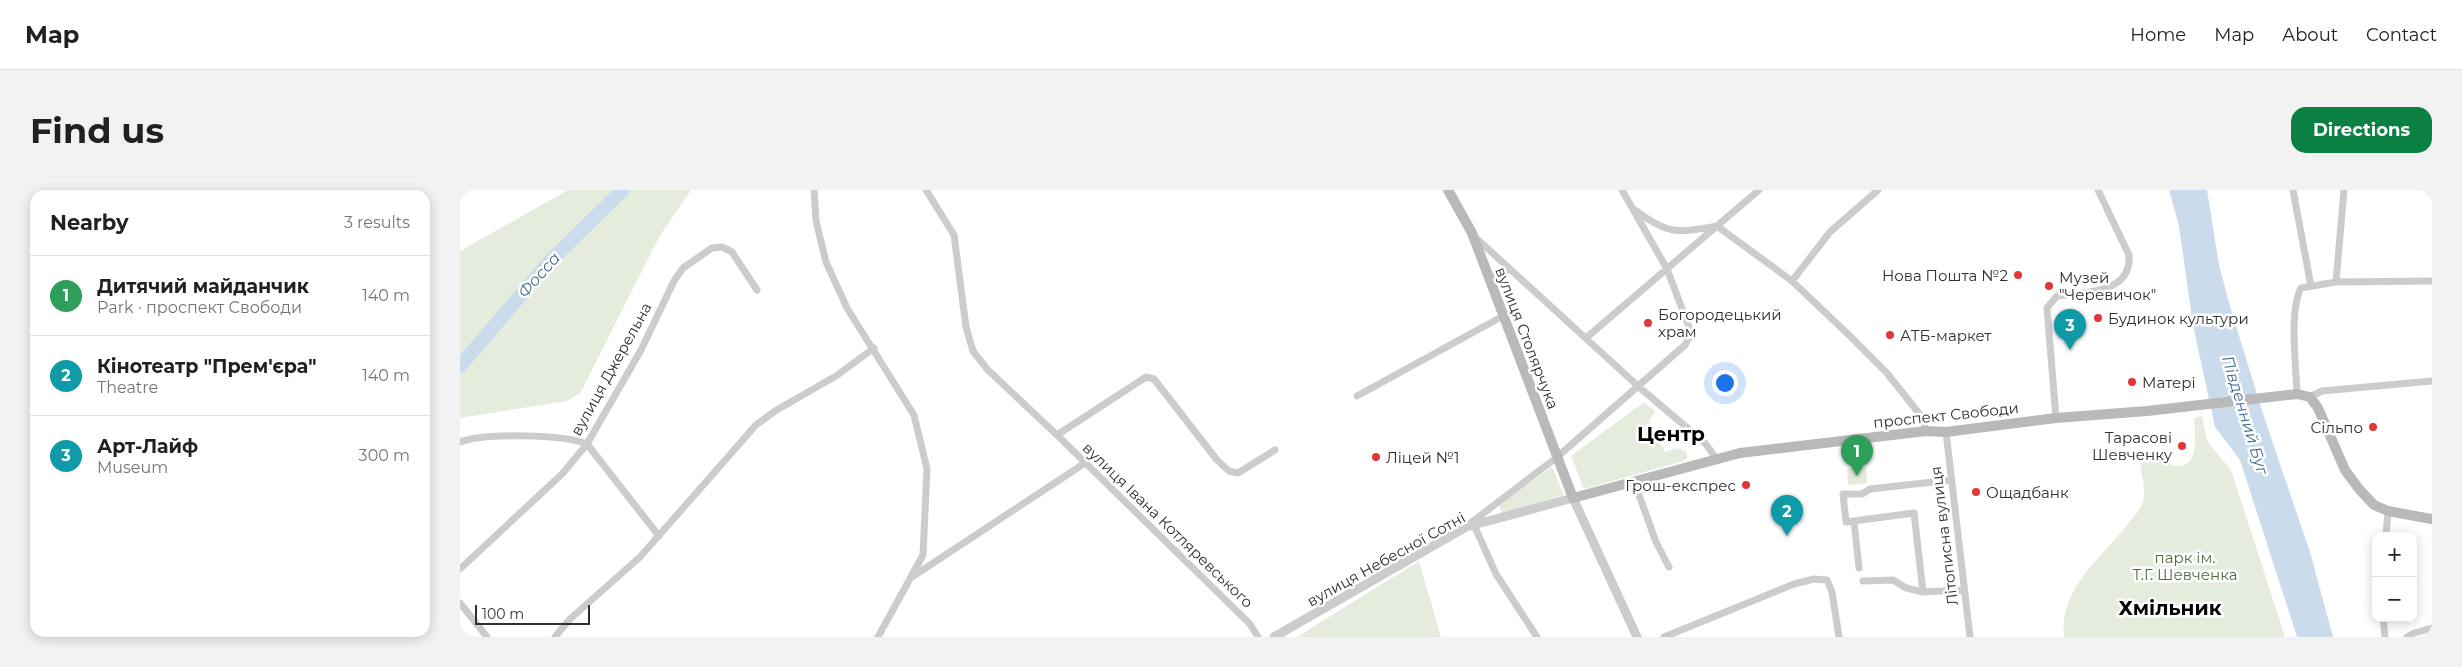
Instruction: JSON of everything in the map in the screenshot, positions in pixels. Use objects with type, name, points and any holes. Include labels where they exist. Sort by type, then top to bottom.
[{"type":"main road","name":"вулиця Столярчука","points":[[1448,190],[1472,233],[1556,458],[1573,498]]},
{"type":"main road","name":"проспект Свободи","points":[[1573,498],[1740,453],[1926,431],[1946,432],[2056,418],[2276,396],[2297,394],[2310,397]]},
{"type":"main road","points":[[2310,397],[2318,408],[2345,470],[2358,490],[2374,505],[2388,511],[2432,519]]},
{"type":"street","points":[[814,190],[816,221],[826,262],[840,294],[914,415],[926,469],[923,555],[878,637]]},
{"type":"street","name":"вулиця Івана Котляревського","points":[[926,190],[954,235],[966,327],[973,351],[987,369],[1250,624],[1258,637]]},
{"type":"street","points":[[1537,637],[1496,574],[1470,526],[1556,458],[1639,387],[1685,345],[1690,336],[1689,327],[1667,270],[1622,190]]},
{"type":"street","points":[[1586,338],[1759,190]]},
{"type":"street","points":[[1792,281],[1830,232],[1878,190]]},
{"type":"street","points":[[2056,418],[2047,308],[2057,296],[2111,287],[2125,276],[2130,266],[2129,255],[2098,190]]},
{"type":"street","points":[[2293,190],[2311,286]]},
{"type":"street","points":[[2336,282],[2344,190]]},
{"type":"street","points":[[1634,209],[1656,226],[1683,232],[1717,226],[1792,281],[1886,372],[1922,417],[1926,431]]},
{"type":"street","points":[[1472,233],[1509,270],[1639,387],[1705,443],[1716,458]]},
{"type":"street","name":"вулиця Джерельна","points":[[460,569],[562,474],[587,444],[641,350],[674,280],[683,268],[712,248],[722,246],[732,252],[757,290]]},
{"type":"street","points":[[1490,282],[1494,275],[1501,271],[1509,270]]},
{"type":"street","points":[[2297,394],[2295,311],[2296,296],[2301,288],[2336,282],[2432,280]]},
{"type":"street","points":[[1357,396],[1504,316]]},
{"type":"street","points":[[555,637],[570,619],[632,565],[756,425],[775,411],[836,376],[874,348]]},
{"type":"street","points":[[1057,435],[1146,377],[1154,379],[1217,460],[1229,471],[1238,473],[1276,450]]},
{"type":"street","points":[[2310,397],[2322,391],[2432,381]]},
{"type":"street","name":"Літописна вулиця","points":[[1946,432],[1970,637]]},
{"type":"street","points":[[460,442],[486,436],[569,438],[587,444],[659,536]]},
{"type":"street","points":[[910,578],[1085,463]]},
{"type":"street","points":[[1923,592],[1914,513],[1846,522],[1844,494],[1862,494],[1870,489],[1951,480]]},
{"type":"street","points":[[1634,481],[1656,542],[1669,567]]},
{"type":"street","points":[[1573,498],[1637,637]]},
{"type":"street","name":"вулиця Небесної Сотні","points":[[1274,637],[1470,526],[1573,498]]},
{"type":"street","points":[[2386,532],[2388,511]]},
{"type":"street","points":[[1854,521],[1859,568]]},
{"type":"street","points":[[1664,637],[1794,584],[1814,579],[1827,580],[1832,592],[1839,637]]},
{"type":"street","points":[[1863,581],[1893,580],[1906,588],[1923,592],[1964,590]]},
{"type":"street","points":[[460,604],[486,637]]},
{"type":"street","points":[[2383,622],[2385,637]]},
{"type":"street","points":[[2407,637],[2432,628]]},
{"type":"green space","points":[[568,190],[691,190],[659,237],[581,392],[567,401],[460,418],[460,251]]},
{"type":"green space","points":[[1644,402],[1655,411],[1649,421],[1665,452],[1677,448],[1686,451],[1687,458],[1683,461],[1584,489],[1571,456]]},
{"type":"green space","name":"парк ім. Т.Г. Шевченка","points":[[2202,416],[2207,441],[2229,468],[2233,476],[2285,637],[2064,637],[2064,620],[2068,604],[2075,589],[2084,575],[2142,505],[2144,489],[2140,460],[2158,454],[2169,464],[2178,466],[2185,464],[2190,460],[2195,447],[2194,418]]},
{"type":"green space","points":[[1552,467],[1564,495],[1502,513],[1499,505]]},
{"type":"green space","points":[[1866,467],[1867,483],[1848,485],[1847,469]]},
{"type":"green space","points":[[1419,561],[1441,637],[1297,637]]},
{"type":"water","name":"Південний Буг","points":[[2169,190],[2207,190],[2219,265],[2232,313],[2265,420],[2310,552],[2333,637],[2297,637],[2240,460],[2215,427],[2193,325],[2179,226]]},
{"type":"waterway","name":"Фосса","points":[[460,366],[550,261],[623,190]]},
{"type":"place","name":"Нова Пошта №2","points":[[2018,275]]},
{"type":"place","name":"Музей \"Черевичок\"","points":[[2049,286]]},
{"type":"place","name":"Будинок культури","points":[[2098,318]]},
{"type":"place","name":"Богородецький храм","points":[[1648,323]]},
{"type":"place","name":"АТБ-маркет","points":[[1890,335]]},
{"type":"place","name":"Арт-Лайф","points":[[2070,350]]},
{"type":"place","name":"Матері","points":[[2132,382]]},
{"type":"place","name":"Сільпо","points":[[2373,427]]},
{"type":"place","name":"Тарасові Шевченку","points":[[2182,446]]},
{"type":"place","name":"Ліцей №1","points":[[1376,457]]},
{"type":"place","name":"Дитячий майданчик","points":[[1857,476]]},
{"type":"place","name":"Грош-експрес","points":[[1746,485]]},
{"type":"place","name":"Ощадбанк","points":[[1976,492]]},
{"type":"place","name":"Кінотеатр \"Прем'єра\"","points":[[1787,536]]},
{"type":"district","name":"Центр","points":[[1671,434]]},
{"type":"district","name":"Хмільник","points":[[2170,608]]}]
